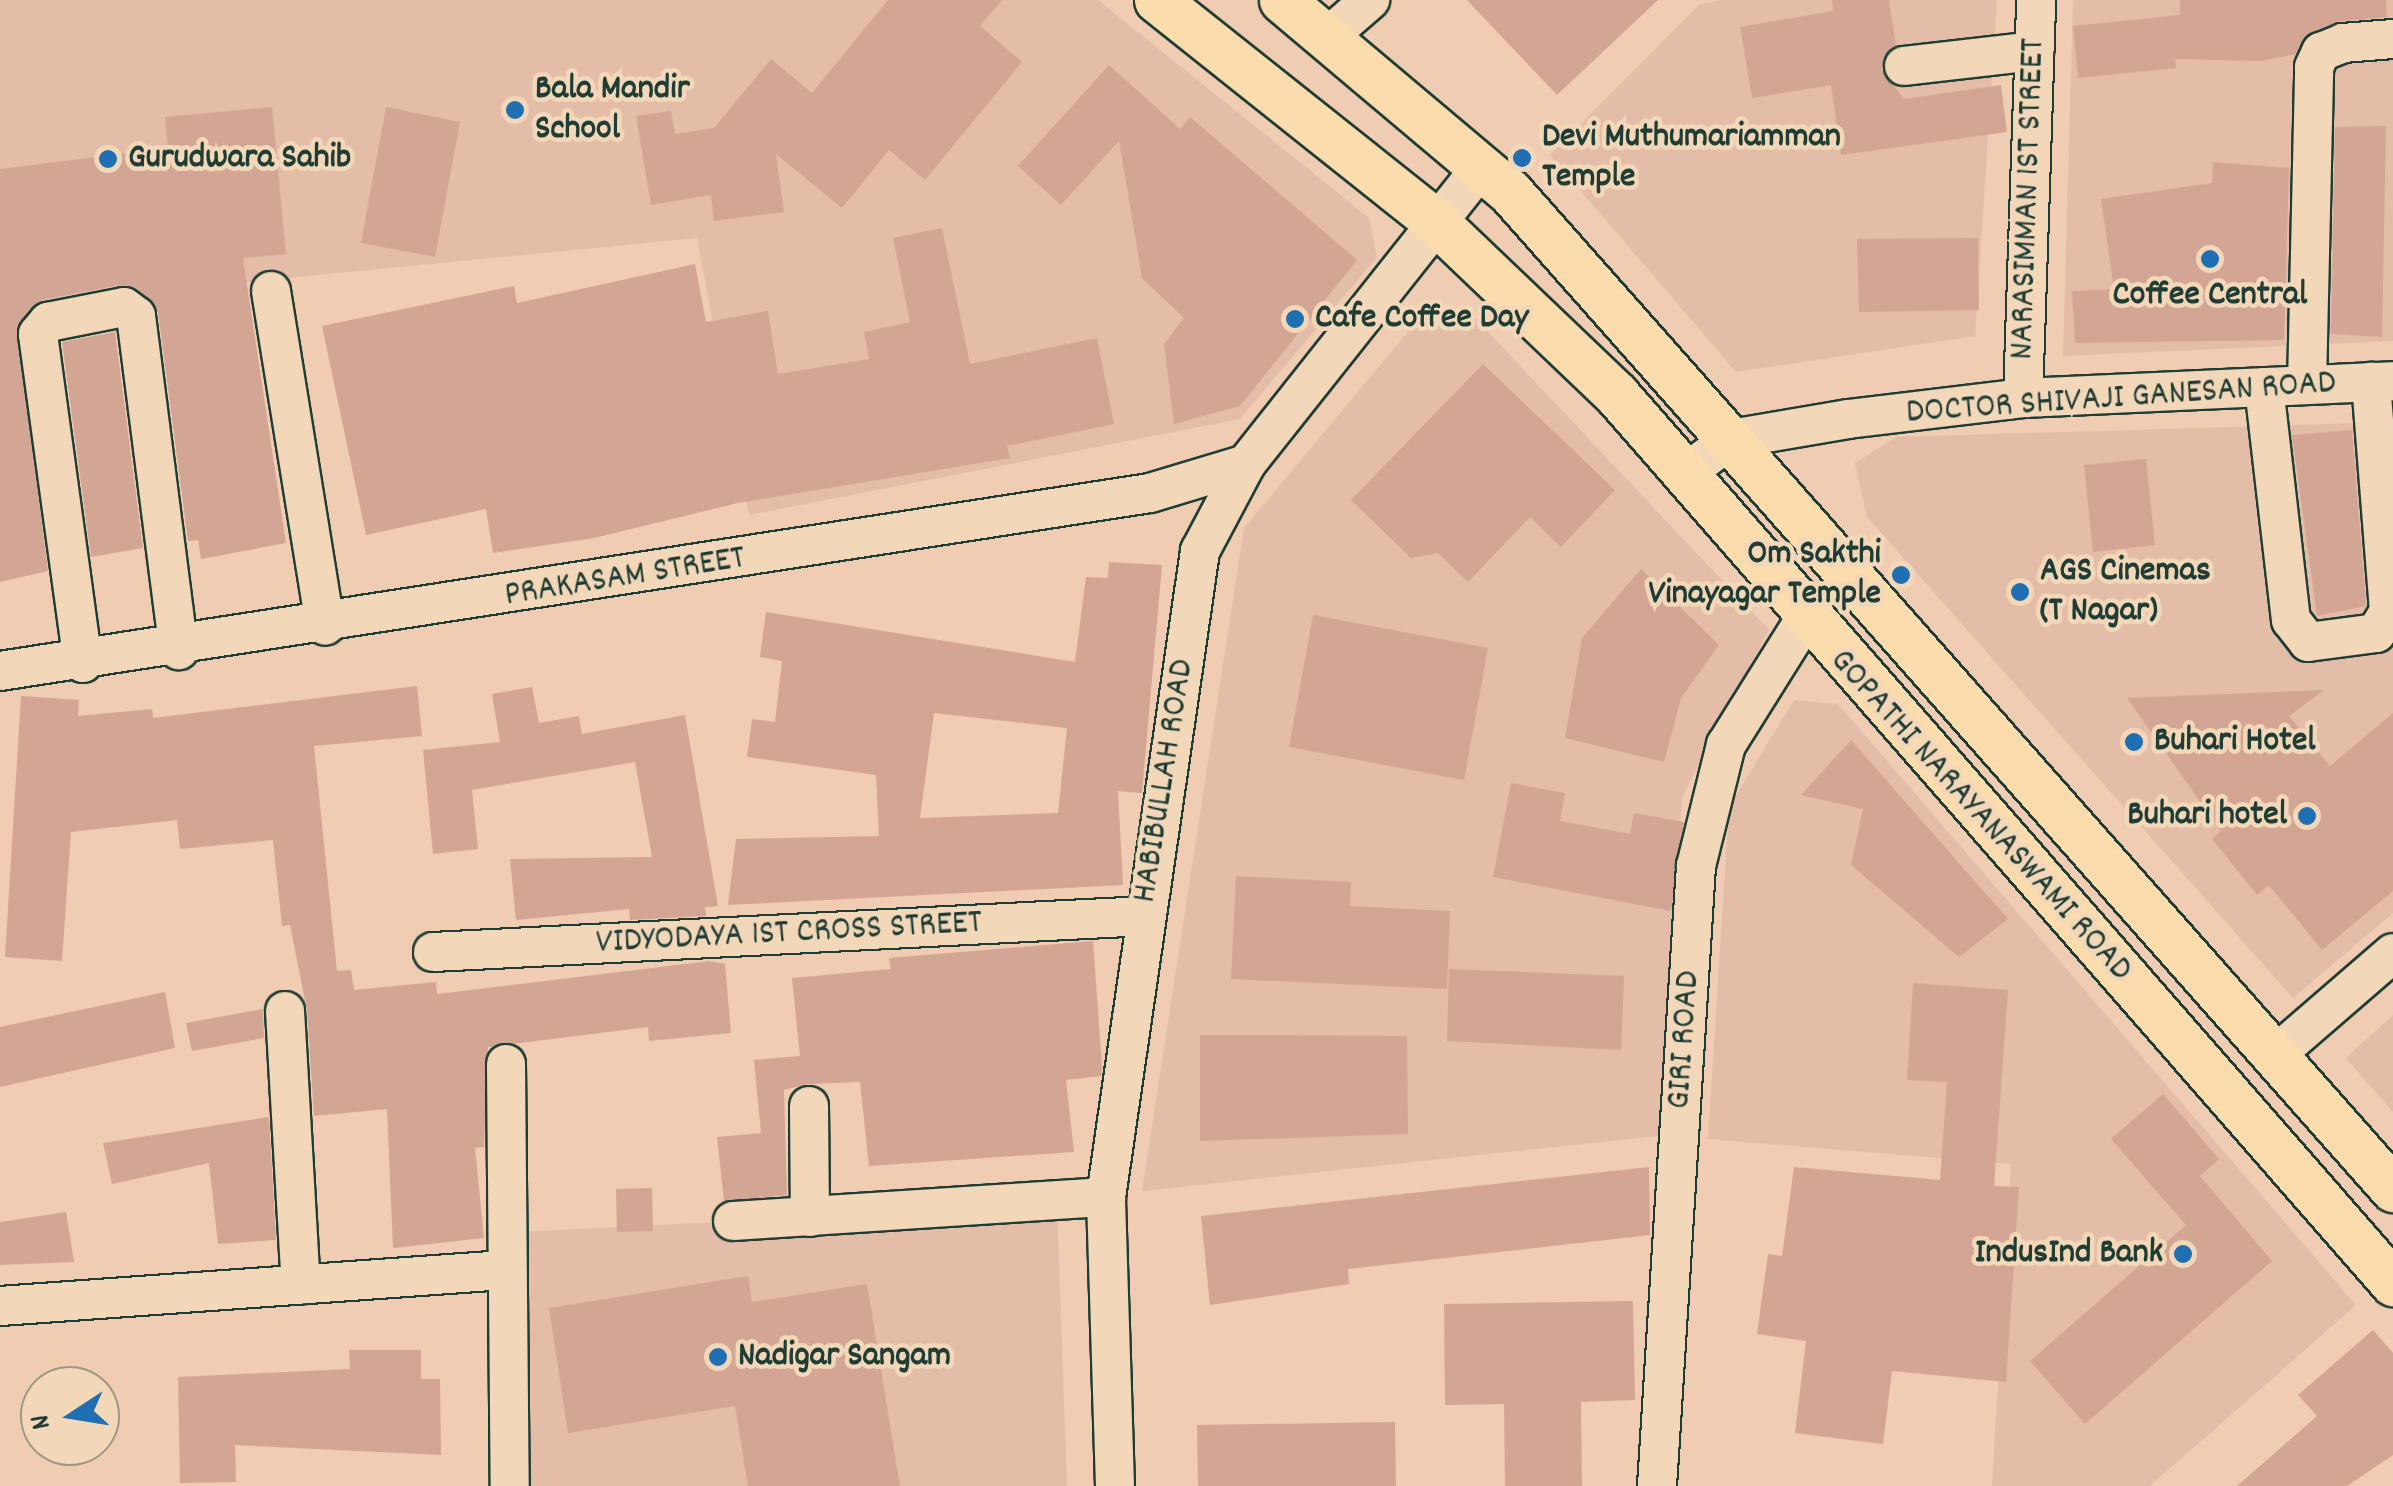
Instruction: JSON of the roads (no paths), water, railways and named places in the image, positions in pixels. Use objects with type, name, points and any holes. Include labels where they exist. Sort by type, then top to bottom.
[{"type":"main road","name":"GOPATHI NARAYANASWAMI ROAD","points":[[1282,0],[1331,34],[1481,167],[1730,439],[2393,1189]]},
{"type":"main road","name":"GOPATHI NARAYANASWAMI ROAD","points":[[1173,5],[1437,223],[1687,472],[1805,619],[2393,1283]]},
{"type":"street","points":[[1331,34],[1370,0]]},
{"type":"street","name":"NARASIMMAN 1ST STREET","points":[[2023,398],[2036,0]]},
{"type":"street","points":[[2307,385],[2314,67],[2320,52],[2343,43],[2393,39]]},
{"type":"street","points":[[1904,66],[2034,51]]},
{"type":"street","name":"HABIBULLAH ROAD","points":[[1114,1486],[1106,1197],[1200,551],[1246,464],[1481,167]]},
{"type":"street","points":[[271,291],[325,626]]},
{"type":"street","points":[[84,662],[38,334],[48,322],[124,307],[136,316],[179,650]]},
{"type":"street","points":[[2264,387],[2291,620],[2308,642],[2376,633],[2388,612],[2382,381]]},
{"type":"street","name":"DOCTOR SHIVAJI GANESAN ROAD","points":[[1730,439],[2023,398],[2382,381]]},
{"type":"street","points":[[1687,472],[1730,439]]},
{"type":"street","name":"PRAKASAM STREET","points":[[0,671],[179,650],[1150,493],[1246,464]]},
{"type":"street","name":"GIRI ROAD","points":[[1657,1486],[1696,866],[1726,745],[1805,619]]},
{"type":"street","name":"VIDYODAYA 1ST CROSS STREET","points":[[433,952],[1145,916]]},
{"type":"street","points":[[2274,1056],[2393,952]]},
{"type":"street","points":[[285,1011],[301,1285]]},
{"type":"street","points":[[506,1064],[510,1486]]},
{"type":"street","points":[[809,1106],[810,1217]]},
{"type":"street","points":[[733,1221],[1106,1197]]},
{"type":"street","points":[[0,1306],[505,1270]]},
{"type":"place","name":"Bala Mandir School","points":[[515,110]]},
{"type":"place","name":"Devi Muthumariamman Temple","points":[[1522,158]]},
{"type":"place","name":"Gurudwara Sahib","points":[[108,159]]},
{"type":"place","name":"Coffee Central","points":[[2210,259]]},
{"type":"place","name":"Cafe Coffee Day","points":[[1295,319]]},
{"type":"place","name":"Om Sakthi Vinayagar Temple","points":[[1901,575]]},
{"type":"place","name":"AGS Cinemas (T Nagar)","points":[[2020,592]]},
{"type":"place","name":"Buhari Hotel","points":[[2134,742]]},
{"type":"place","name":"Buhari hotel","points":[[2307,816]]},
{"type":"place","name":"IndusInd Bank","points":[[2183,1254]]},
{"type":"place","name":"Nadigar Sangam","points":[[718,1357]]}]
